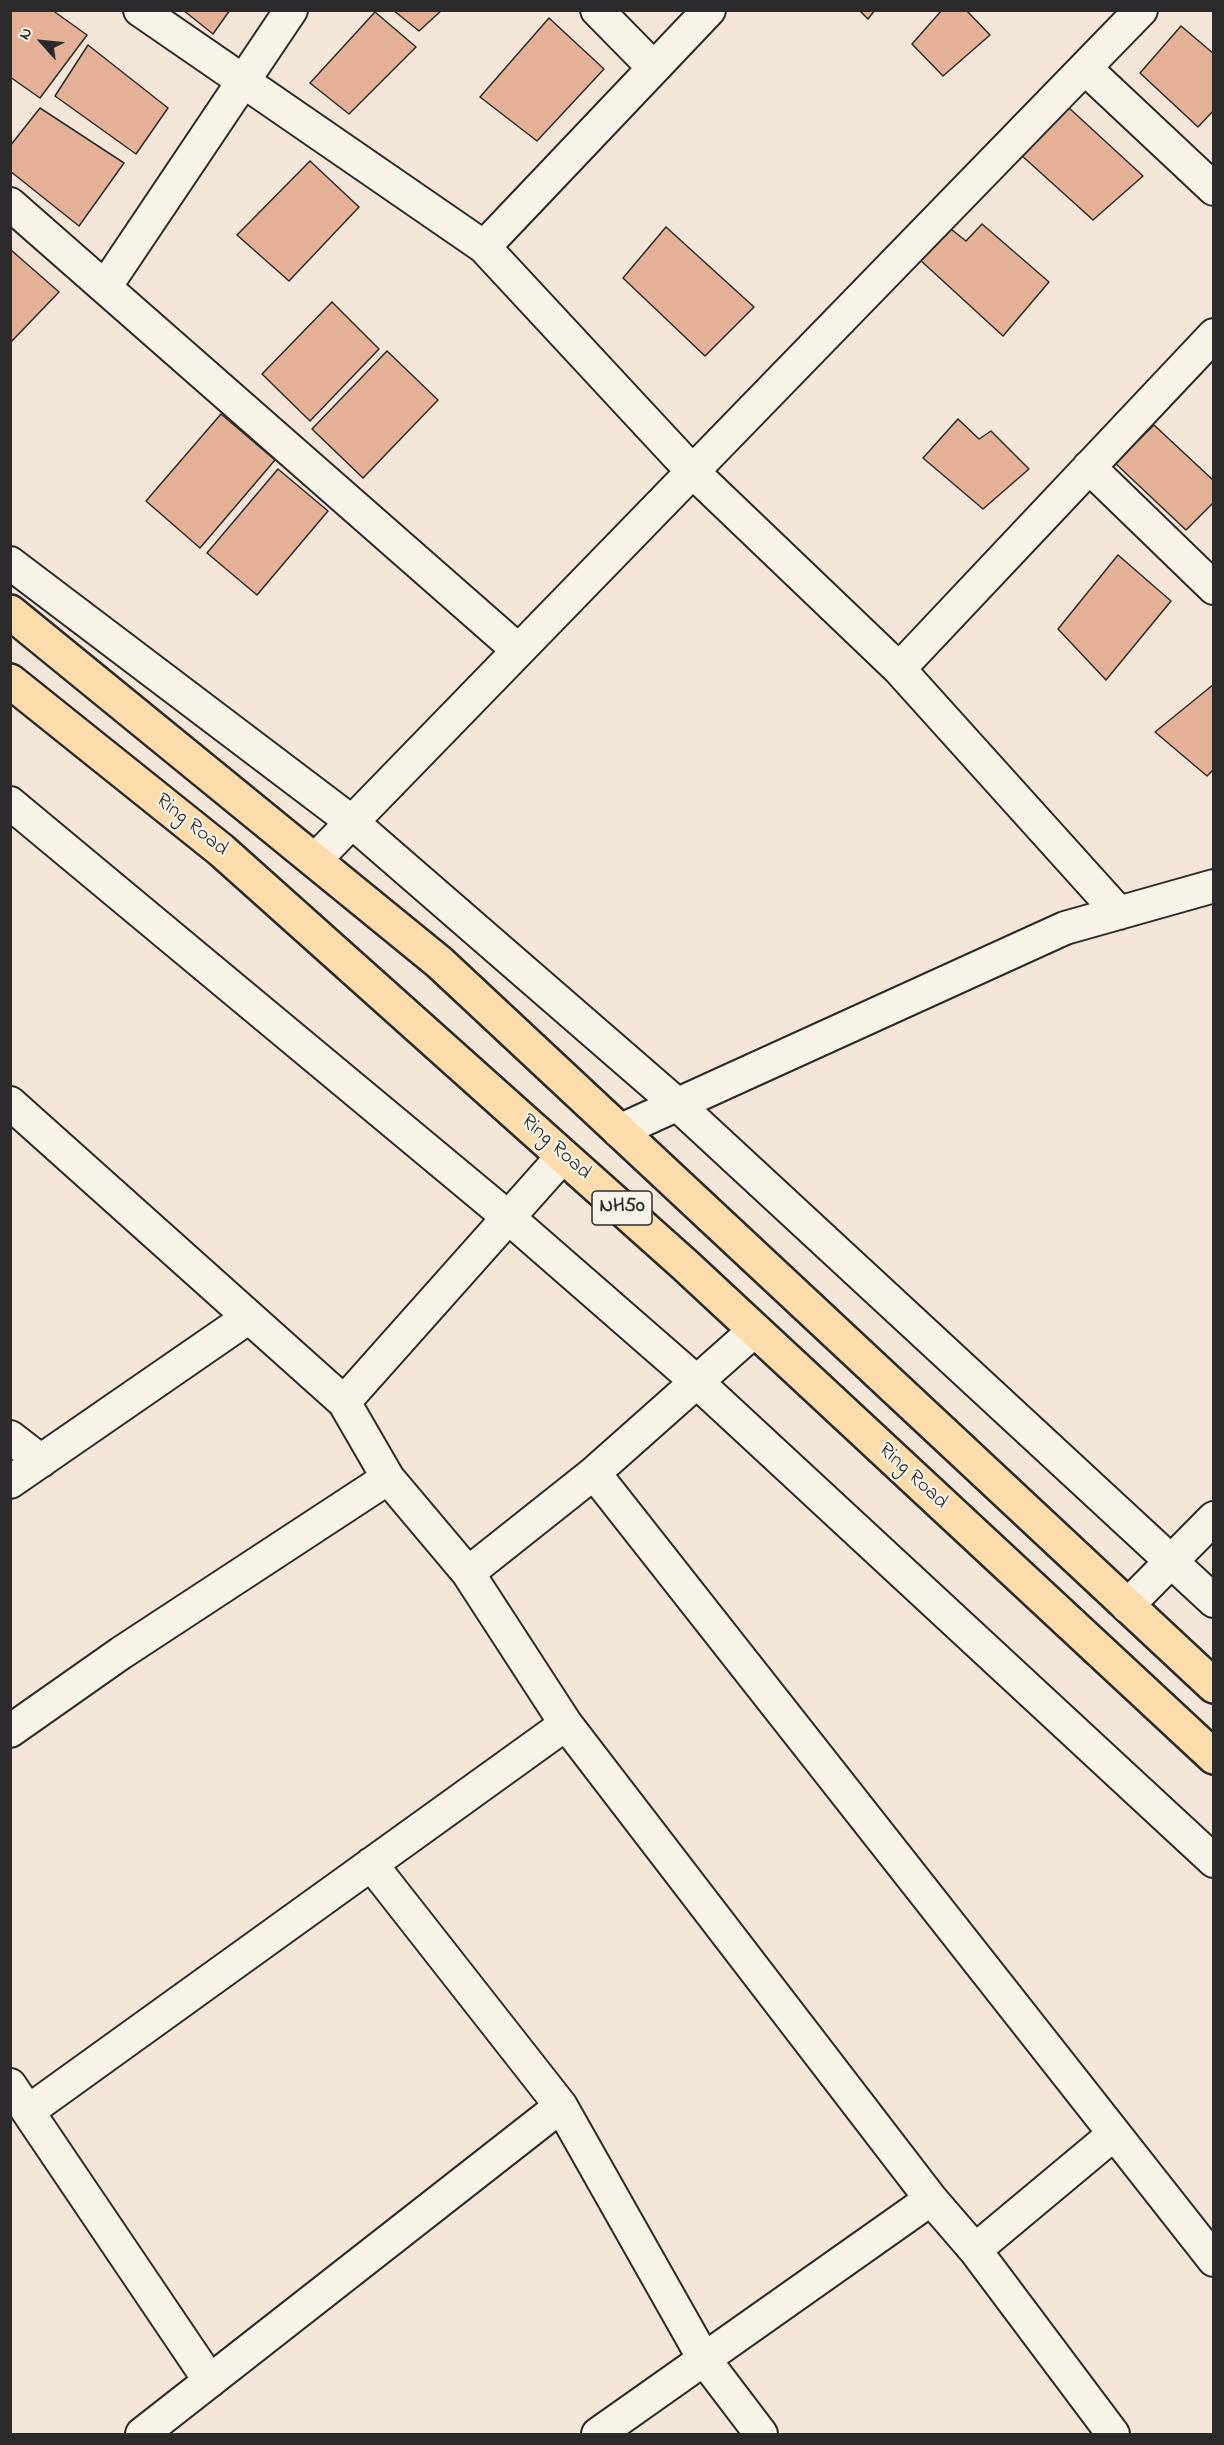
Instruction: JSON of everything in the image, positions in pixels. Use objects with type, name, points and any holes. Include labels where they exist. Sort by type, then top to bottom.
[{"type":"highway","name":"NH50","points":[[10,612],[439,962],[1214,1686]]},
{"type":"highway","name":"Ring Road","points":[[10,681],[221,850],[564,1156],[755,1330],[1214,1757]]},
{"type":"street","points":[[140,10],[484,247],[693,472],[899,669],[1119,913]]},
{"type":"street","points":[[105,287],[291,10]]},
{"type":"street","points":[[597,10],[654,68]]},
{"type":"street","points":[[484,247],[709,10]]},
{"type":"street","points":[[315,860],[1141,10]]},
{"type":"street","points":[[1085,68],[1214,189]]},
{"type":"street","points":[[10,204],[518,650]]},
{"type":"street","points":[[899,669],[1214,335]]},
{"type":"street","points":[[1089,467],[1214,588]]},
{"type":"street","points":[[10,562],[352,822],[678,1105],[1169,1562],[1214,1601]]},
{"type":"street","points":[[10,803],[509,1218],[697,1382],[1214,1861]]},
{"type":"street","points":[[620,1131],[1065,928],[1214,886]]},
{"type":"street","points":[[10,1103],[344,1402],[388,1478],[468,1573],[566,1724],[931,2199],[975,2250],[1113,2434]]},
{"type":"street","points":[[344,1402],[564,1156]]},
{"type":"street","points":[[10,1482],[249,1317]]},
{"type":"street","points":[[468,1573],[594,1473],[755,1330]]},
{"type":"street","points":[[10,1437],[41,1461]]},
{"type":"street","points":[[594,1473],[1214,2260]]},
{"type":"street","points":[[10,1731],[122,1653],[388,1478]]},
{"type":"street","points":[[1127,1606],[1214,1518]]},
{"type":"street","points":[[30,2110],[566,1724]]},
{"type":"street","points":[[371,1864],[561,2106],[704,2359],[761,2434]]},
{"type":"street","points":[[10,2085],[30,2110],[210,2381]]},
{"type":"street","points":[[142,2434],[561,2106]]},
{"type":"street","points":[[975,2250],[1114,2134]]},
{"type":"street","points":[[598,2434],[931,2199]]},
{"type":"building","points":[[10,10],[52,10],[87,35],[40,98],[10,77]]},
{"type":"building","points":[[183,10],[230,10],[213,34]]},
{"type":"building","points":[[393,10],[442,10],[419,31]]},
{"type":"building","points":[[859,10],[875,10],[868,19]]},
{"type":"building","points":[[942,10],[966,10],[990,35],[943,76],[912,44]]},
{"type":"building","points":[[375,12],[416,47],[349,114],[310,83]]},
{"type":"building","points":[[549,18],[604,69],[537,141],[480,97]]},
{"type":"building","points":[[1181,26],[1214,54],[1214,110],[1198,127],[1140,73]]},
{"type":"building","points":[[88,45],[168,108],[136,154],[55,96]]},
{"type":"building","points":[[1068,107],[1143,176],[1093,220],[1020,154]]},
{"type":"building","points":[[40,108],[124,163],[79,226],[10,171],[10,146]]},
{"type":"building","points":[[310,161],[359,207],[289,281],[237,235]]},
{"type":"building","points":[[982,224],[1049,282],[1003,336],[919,259],[947,226],[966,241]]},
{"type":"building","points":[[666,227],[754,307],[705,356],[623,278]]},
{"type":"building","points":[[10,250],[59,292],[10,343]]},
{"type":"building","points":[[332,302],[379,349],[310,421],[262,374]]},
{"type":"building","points":[[387,351],[438,400],[363,478],[312,429]]},
{"type":"building","points":[[221,414],[275,460],[200,548],[146,501]]},
{"type":"building","points":[[958,419],[979,439],[991,431],[1029,469],[983,509],[923,458]]},
{"type":"building","points":[[1154,425],[1214,481],[1214,502],[1186,530],[1115,463]]},
{"type":"building","points":[[278,469],[328,511],[257,595],[207,553]]},
{"type":"building","points":[[1118,555],[1171,601],[1106,680],[1058,629]]},
{"type":"building","points":[[1214,684],[1214,769],[1207,776],[1155,732]]}]
